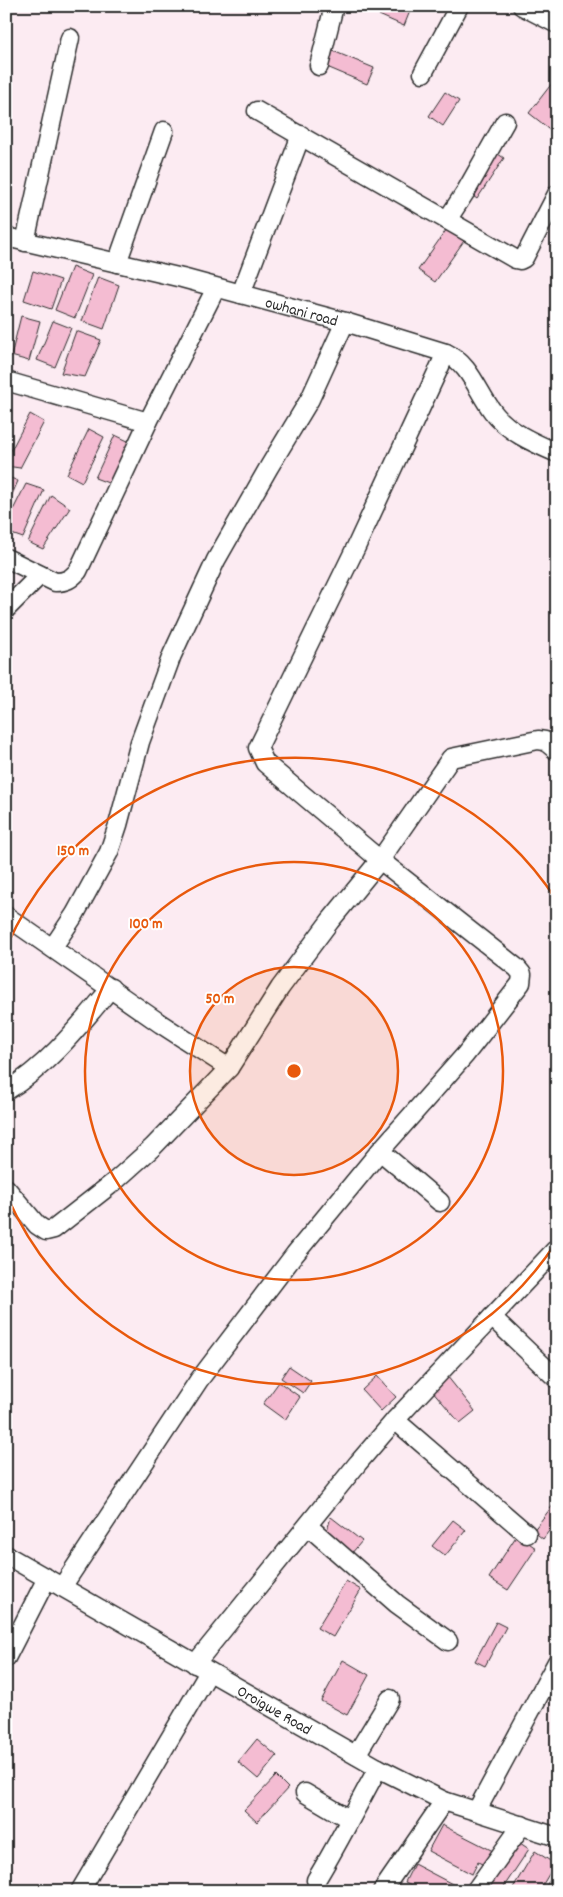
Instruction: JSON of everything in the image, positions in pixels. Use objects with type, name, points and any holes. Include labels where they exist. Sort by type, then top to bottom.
[{"type":"street","points":[[319,66],[334,6]]},
{"type":"street","points":[[423,73],[459,6]]},
{"type":"street","points":[[525,7],[557,24]]},
{"type":"street","points":[[25,242],[70,38]]},
{"type":"street","points":[[258,111],[520,260],[524,258],[549,226],[557,194]]},
{"type":"street","points":[[447,220],[466,191],[504,122]]},
{"type":"street","points":[[117,263],[164,131]]},
{"type":"street","points":[[241,294],[301,135]]},
{"type":"street","name":"owhani road","points":[[6,238],[241,294],[346,322],[446,353],[460,362],[501,422],[533,442],[557,453]]},
{"type":"street","points":[[6,558],[55,582],[70,579],[78,571],[148,422],[216,288]]},
{"type":"street","points":[[53,947],[75,914],[109,852],[140,742],[172,655],[208,577],[264,475],[310,399],[346,322]]},
{"type":"street","points":[[6,1658],[54,1582],[199,1380],[295,1254],[380,1151],[465,1055],[521,983],[522,974],[517,968],[380,860],[265,763],[258,748],[356,547],[446,353]]},
{"type":"street","points":[[6,381],[148,422]]},
{"type":"street","points":[[6,609],[40,575]]},
{"type":"street","points":[[6,1188],[37,1225],[46,1231],[54,1229],[114,1182],[153,1147],[228,1068],[280,988],[330,921],[380,860],[451,758],[538,740],[545,741],[557,751]]},
{"type":"street","points":[[6,916],[228,1068]]},
{"type":"street","points":[[6,1092],[37,1070],[111,988]]},
{"type":"street","points":[[380,1151],[440,1202]]},
{"type":"street","points":[[80,1891],[202,1668],[308,1526],[358,1463],[395,1420],[557,1248]]},
{"type":"street","points":[[492,1317],[557,1379]]},
{"type":"street","points":[[395,1420],[527,1534]]},
{"type":"street","points":[[308,1526],[397,1604],[448,1641]]},
{"type":"street","name":"Oroigwe Road","points":[[6,1556],[378,1768],[444,1801],[557,1837]]},
{"type":"street","points":[[477,1810],[557,1662]]},
{"type":"street","points":[[356,1755],[390,1699]]},
{"type":"street","points":[[316,1880],[339,1842],[349,1819],[378,1768]]},
{"type":"street","points":[[305,1793],[349,1819]]},
{"type":"street","points":[[382,1891],[444,1801]]},
{"type":"street","points":[[476,1891],[522,1825]]},
{"type":"building","points":[[383,6],[412,6],[404,26],[379,15]]},
{"type":"building","points":[[333,51],[374,68],[367,84],[327,67]]},
{"type":"building","points":[[553,82],[557,86],[557,135],[529,113]]},
{"type":"building","points":[[445,92],[459,101],[443,126],[429,116]]},
{"type":"building","points":[[492,150],[504,158],[477,199],[466,191]]},
{"type":"building","points":[[449,226],[466,238],[435,282],[418,270]]},
{"type":"building","points":[[72,267],[92,275],[75,318],[55,310]]},
{"type":"building","points":[[33,271],[61,280],[51,309],[24,300]]},
{"type":"building","points":[[98,277],[119,285],[104,329],[82,321]]},
{"type":"building","points":[[21,316],[40,321],[29,361],[11,356]]},
{"type":"building","points":[[53,321],[71,328],[55,367],[37,360]]},
{"type":"building","points":[[76,331],[101,340],[85,377],[61,373]]},
{"type":"building","points":[[30,414],[44,422],[20,468],[6,466],[6,460]]},
{"type":"building","points":[[89,429],[104,437],[82,482],[67,474]]},
{"type":"building","points":[[115,435],[130,442],[111,484],[95,478]]},
{"type":"building","points":[[6,476],[18,481],[6,508]]},
{"type":"building","points":[[26,484],[44,490],[23,538],[6,532],[6,524]]},
{"type":"building","points":[[51,495],[70,508],[43,549],[28,542]]},
{"type":"building","points":[[289,1366],[311,1381],[303,1393],[281,1378]]},
{"type":"building","points":[[377,1376],[396,1397],[381,1411],[362,1390]]},
{"type":"building","points":[[447,1376],[475,1411],[460,1423],[431,1389]]},
{"type":"building","points":[[279,1382],[300,1397],[285,1420],[263,1404]]},
{"type":"building","points":[[557,1500],[557,1520],[543,1539],[533,1531]]},
{"type":"building","points":[[331,1517],[362,1541],[351,1554],[326,1534]]},
{"type":"building","points":[[453,1520],[466,1530],[445,1556],[432,1546]]},
{"type":"building","points":[[517,1535],[536,1548],[508,1590],[489,1578]]},
{"type":"building","points":[[346,1581],[361,1590],[333,1637],[317,1628]]},
{"type":"building","points":[[496,1622],[506,1627],[485,1666],[475,1661]]},
{"type":"building","points":[[343,1660],[369,1675],[347,1715],[321,1701]]},
{"type":"building","points":[[257,1739],[277,1756],[258,1779],[238,1762]]},
{"type":"building","points":[[276,1776],[288,1788],[257,1822],[244,1810]]},
{"type":"building","points":[[442,1825],[493,1851],[486,1866],[478,1862],[472,1874],[428,1851]]},
{"type":"building","points":[[517,1841],[529,1849],[501,1891],[484,1891]]},
{"type":"building","points":[[535,1851],[555,1864],[539,1891],[511,1891]]},
{"type":"building","points":[[414,1864],[456,1886],[453,1891],[424,1891],[405,1882]]},
{"type":"building","points":[[557,1868],[557,1891],[543,1891]]}]
